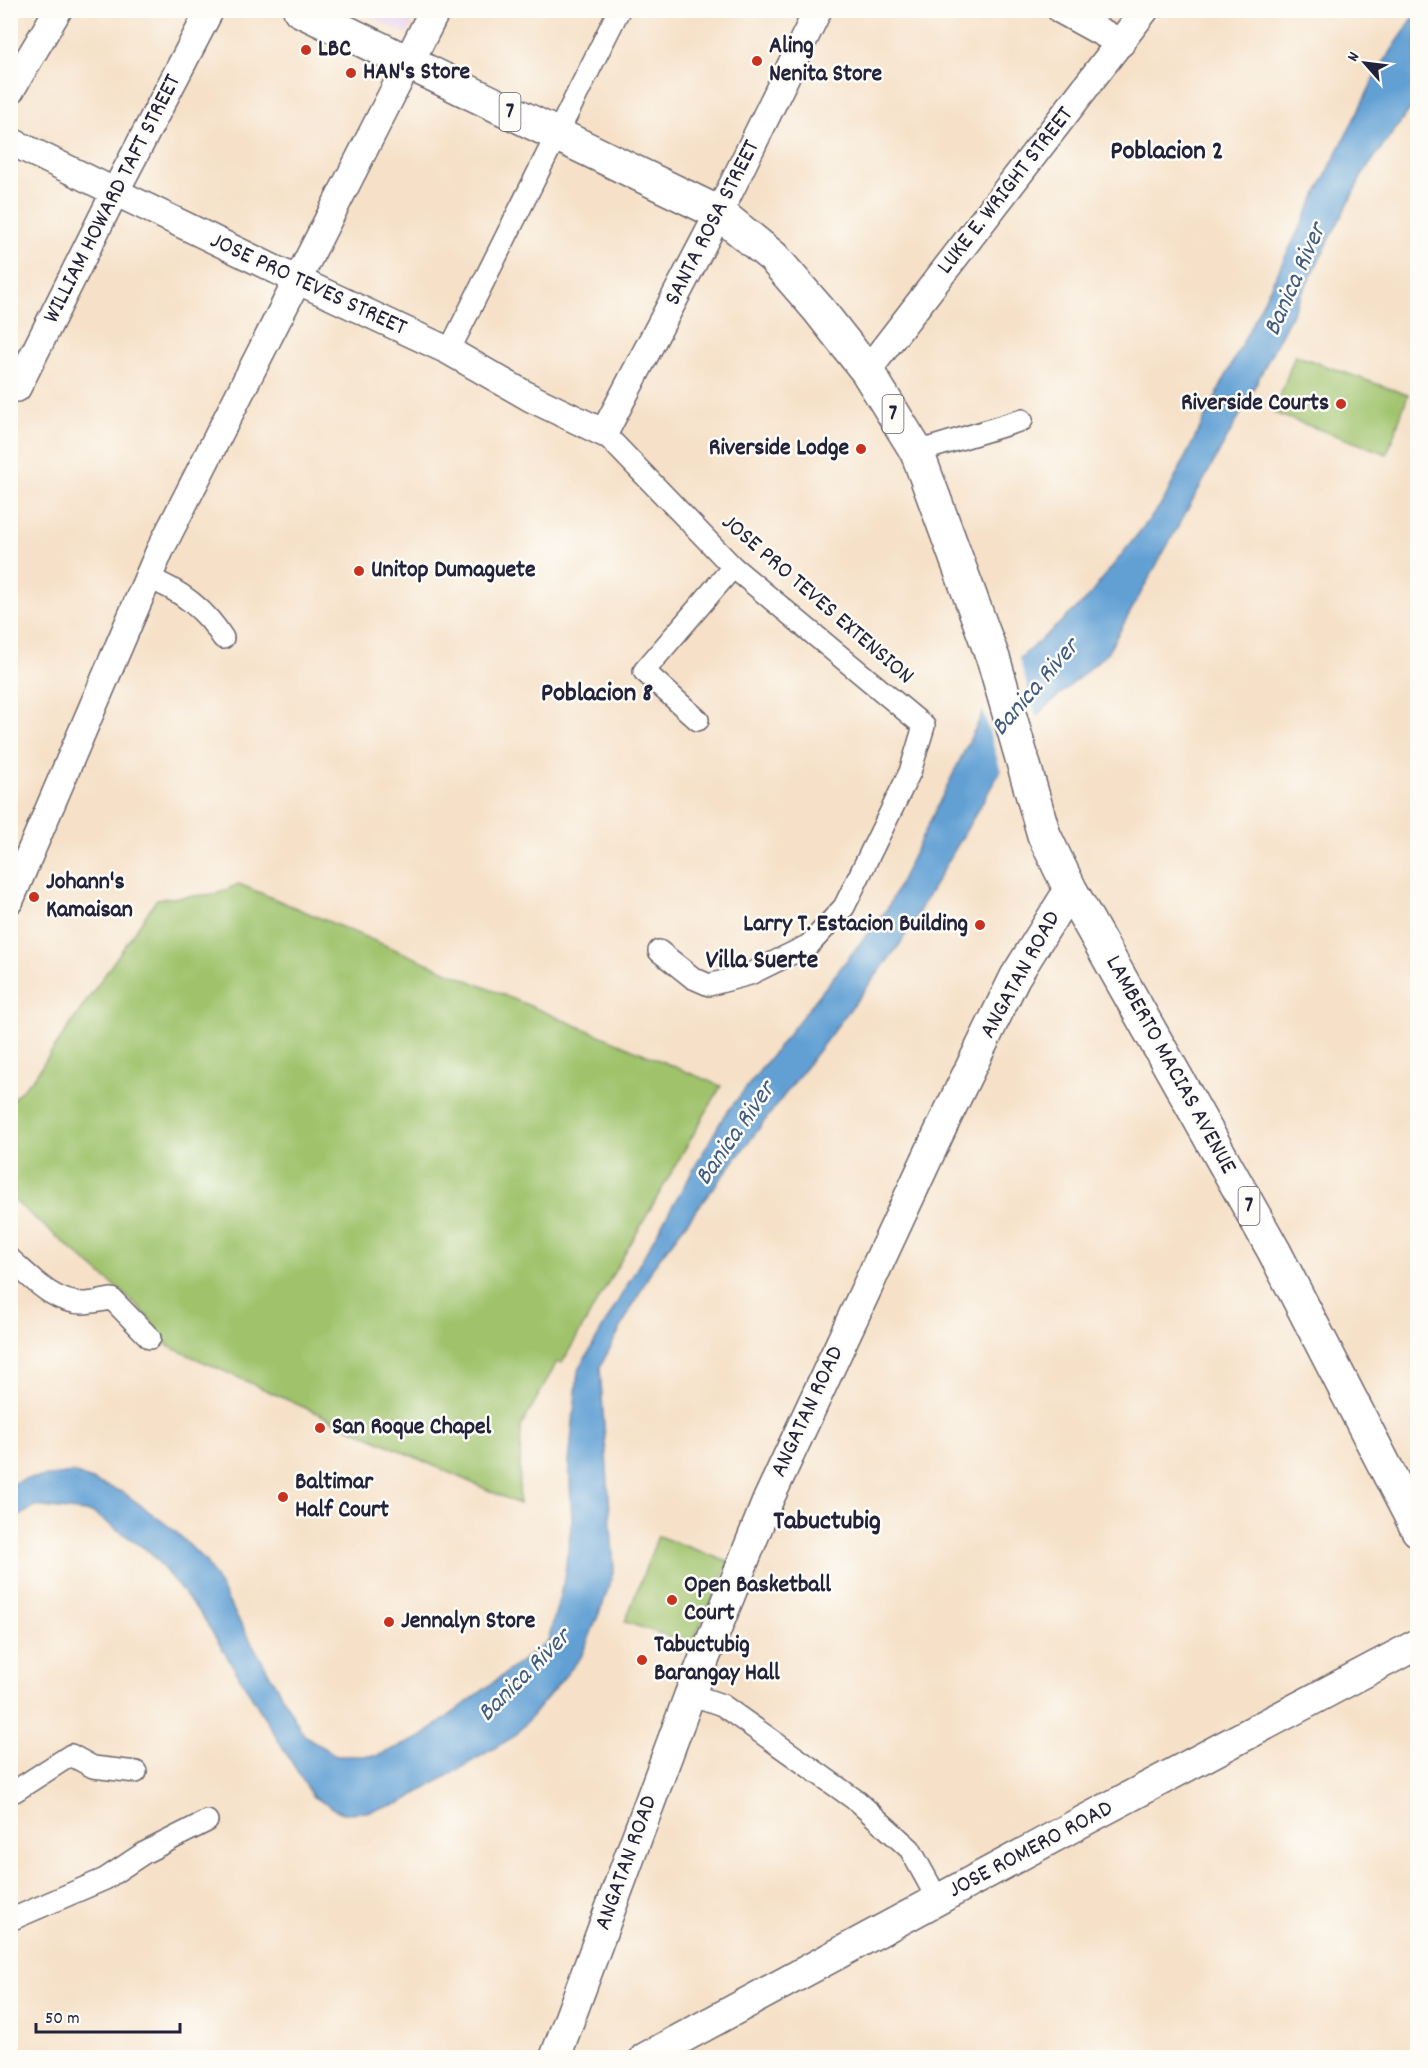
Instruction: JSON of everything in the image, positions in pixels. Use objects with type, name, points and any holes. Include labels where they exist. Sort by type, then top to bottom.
[{"type":"main road","name":"7","points":[[300,10],[719,213],[773,257],[819,309],[867,371],[917,452],[994,661],[1044,835],[1070,889]]},
{"type":"main road","points":[[408,63],[435,10]]},
{"type":"main road","name":"LAMBERTO MACIAS AVENUE","points":[[1070,889],[1274,1251],[1418,1530]]},
{"type":"main road","name":"ANGATAN ROAD","points":[[555,2058],[690,1694],[768,1500],[935,1141],[1015,977],[1070,889]]},
{"type":"main road","name":"JOSE ROMERO ROAD","points":[[645,2058],[1418,1644]]},
{"type":"street","points":[[10,91],[58,10]]},
{"type":"street","name":"WILLIAM HOWARD TAFT STREET","points":[[14,387],[210,10]]},
{"type":"street","points":[[449,351],[619,10]]},
{"type":"street","name":"SANTA ROSA STREET","points":[[604,433],[719,213],[818,10]]},
{"type":"street","points":[[1061,10],[1120,43]]},
{"type":"street","name":"LUKE E. WRIGHT STREET","points":[[867,371],[1145,10]]},
{"type":"street","points":[[10,900],[160,550],[408,63]]},
{"type":"street","name":"JOSE PRO TEVES STREET","points":[[10,141],[449,351],[531,398],[604,433]]},
{"type":"street","points":[[917,452],[1022,420]]},
{"type":"street","name":"JOSE PRO TEVES EXTENSION","points":[[604,433],[733,567],[924,726],[910,772],[844,907],[808,945],[750,974],[709,985],[693,978],[659,951]]},
{"type":"street","points":[[698,720],[644,671],[733,567]]},
{"type":"street","points":[[148,578],[163,584],[191,602],[206,614],[223,638]]},
{"type":"street","points":[[10,1259],[60,1300],[83,1303],[112,1299],[150,1338]]},
{"type":"street","points":[[690,1694],[722,1706],[857,1801],[910,1849],[938,1900]]},
{"type":"street","points":[[10,1792],[70,1755],[93,1767],[136,1772]]},
{"type":"street","points":[[10,1920],[105,1879],[144,1853],[207,1821]]},
{"type":"shaded area","points":[[358,11],[418,11],[407,34]]},
{"type":"green space","name":"Riverside Courts","points":[[1295,355],[1408,395],[1387,454],[1274,413]]},
{"type":"green space","points":[[239,884],[721,1086],[562,1363],[557,1362],[521,1427],[519,1504],[168,1346],[150,1319],[129,1298],[11,1198],[11,1101],[35,1076],[157,899],[216,894]]},
{"type":"green space","name":"Open Basketball Court","points":[[658,1536],[729,1562],[692,1644],[625,1622]]},
{"type":"water","name":"Banica River","points":[[1417,12],[1417,100],[1364,172],[1240,415],[1108,652],[1029,722],[900,944],[655,1264],[600,1367],[614,1570],[581,1657],[515,1736],[401,1803],[366,1812],[342,1813],[313,1797],[203,1617],[151,1553],[93,1513],[35,1506],[11,1522],[11,1484],[26,1479],[74,1473],[124,1493],[175,1531],[206,1562],[304,1735],[336,1756],[377,1756],[421,1737],[548,1641],[564,1580],[572,1520],[569,1463],[578,1371],[724,1116],[887,909],[1002,674],[1086,600],[1163,502],[1378,71]]},
{"type":"pier","points":[[1018,655],[1037,719],[1031,724],[1002,775],[982,707],[999,672]]},
{"type":"place","name":"LBC","points":[[306,50]]},
{"type":"place","name":"Aling Nenita Store","points":[[757,61]]},
{"type":"place","name":"HAN's Store","points":[[351,73]]},
{"type":"place","name":"Riverside Courts","points":[[1341,404]]},
{"type":"place","name":"Riverside Lodge","points":[[861,449]]},
{"type":"place","name":"Unitop Dumaguete","points":[[359,571]]},
{"type":"place","name":"Johann's Kamaisan","points":[[34,897]]},
{"type":"place","name":"Larry T. Estacion Building","points":[[980,925]]},
{"type":"place","name":"San Roque Chapel","points":[[320,1428]]},
{"type":"place","name":"Baltimar Half Court","points":[[283,1497]]},
{"type":"place","name":"Open Basketball Court","points":[[672,1600]]},
{"type":"place","name":"Jennalyn Store","points":[[389,1622]]},
{"type":"place","name":"Tabuctubig Barangay Hall","points":[[642,1660]]},
{"type":"district","name":"Poblacion 2","points":[[1167,152]]},
{"type":"district","name":"Poblacion 8","points":[[597,694]]},
{"type":"district","name":"Villa Suerte","points":[[762,961]]},
{"type":"district","name":"Tabuctubig","points":[[827,1522]]}]
